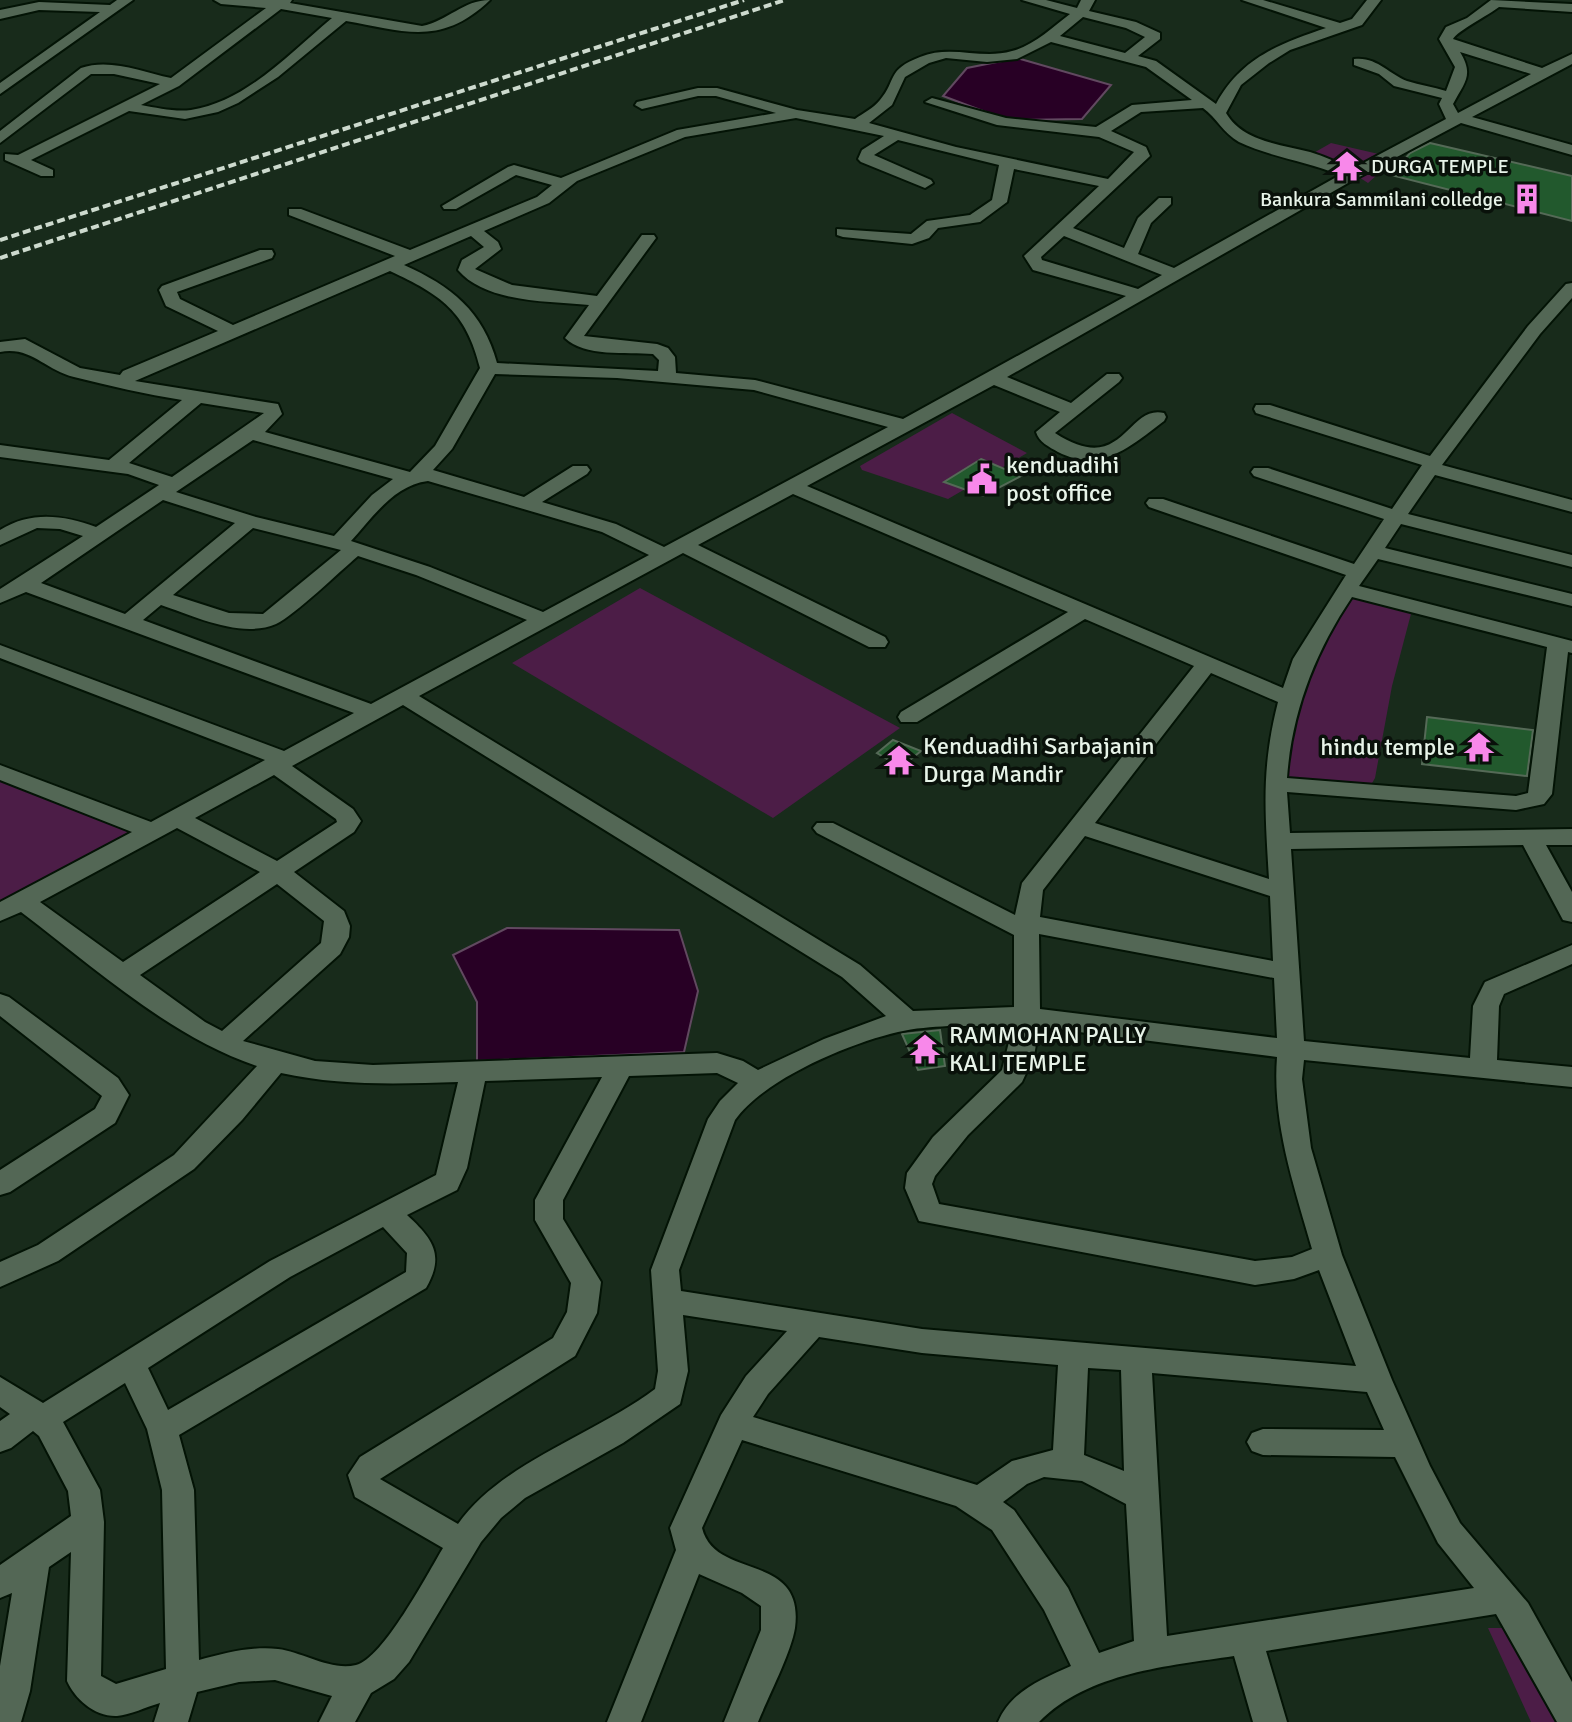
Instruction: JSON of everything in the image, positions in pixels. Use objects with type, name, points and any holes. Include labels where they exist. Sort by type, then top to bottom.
[{"type":"street","points":[[0,90],[126,0]]},
{"type":"street","points":[[221,0],[283,3],[415,30],[431,29],[451,21],[483,0]]},
{"type":"street","points":[[1029,0],[1084,7],[1155,36],[1128,57]]},
{"type":"street","points":[[1249,0],[1341,28]]},
{"type":"street","points":[[1219,113],[1235,83],[1264,60],[1285,47],[1361,19],[1374,0]]},
{"type":"street","points":[[1485,0],[1560,5]]},
{"type":"street","points":[[0,15],[14,6],[29,3],[111,9]]},
{"type":"street","points":[[19,160],[174,83],[283,3]]},
{"type":"street","points":[[1502,3],[1493,4],[1472,21],[1451,30],[1447,43],[1462,67],[1447,109],[1456,119],[1572,150]]},
{"type":"street","points":[[858,124],[887,102],[899,75],[932,56],[1011,56],[1049,37],[1084,7]]},
{"type":"street","points":[[125,106],[186,115],[224,105],[253,88],[344,15]]},
{"type":"street","points":[[1049,37],[1128,57],[1157,68],[1250,140],[1353,175]]},
{"type":"street","points":[[1447,43],[1544,73]]},
{"type":"street","points":[[11,906],[993,378],[1173,274],[1572,58]]},
{"type":"street","points":[[1359,62],[1384,71],[1399,83],[1450,96]]},
{"type":"street","points":[[0,138],[22,124],[85,69],[102,69],[174,83]]},
{"type":"street","points":[[642,105],[707,92],[796,114],[858,124],[894,136],[1110,184]]},
{"type":"street","points":[[932,102],[1002,121],[1065,126],[1097,133],[1123,140],[1143,153],[1032,256],[1034,263],[1139,294]]},
{"type":"street","points":[[1097,133],[1137,108],[1202,104]]},
{"type":"street","points":[[125,382],[138,371],[543,200],[563,183],[682,133],[796,114]]},
{"type":"street","points":[[894,136],[867,153],[866,159],[925,183]]},
{"type":"street","points":[[0,154],[47,173]]},
{"type":"street","points":[[843,232],[912,239],[923,235],[933,224],[984,215],[999,202],[1008,162]]},
{"type":"street","points":[[450,206],[514,170],[563,183]]},
{"type":"street","points":[[1129,256],[1144,221],[1165,201]]},
{"type":"street","points":[[295,212],[409,256]]},
{"type":"street","points":[[472,229],[493,249],[468,264],[466,270],[471,275],[508,289],[599,301]]},
{"type":"street","points":[[1061,229],[1173,274]]},
{"type":"street","points":[[648,238],[576,331],[574,338],[577,342],[657,349],[665,353],[669,362],[666,377]]},
{"type":"street","points":[[232,331],[172,302],[167,296],[168,290],[266,254]]},
{"type":"street","points":[[157,597],[244,623],[260,623],[270,619],[347,546],[399,482],[413,476],[443,449],[489,368],[487,355],[466,309],[428,282],[389,264]]},
{"type":"street","points":[[1568,300],[1534,330],[1394,516],[1304,659],[1278,747],[1275,784],[1291,1050],[1289,1079],[1297,1148],[1328,1255],[1377,1380],[1449,1533],[1516,1614],[1572,1715]]},
{"type":"street","points":[[0,347],[19,343],[75,372],[145,389],[271,408],[273,414],[265,423],[25,584],[0,597]]},
{"type":"street","points":[[489,368],[666,377],[774,388],[903,425]]},
{"type":"street","points":[[993,378],[1063,405],[1070,413]]},
{"type":"street","points":[[1113,378],[1045,432],[1046,436],[1097,457],[1106,455],[1157,417]]},
{"type":"street","points":[[114,466],[198,396]]},
{"type":"street","points":[[1263,409],[1432,466],[1572,506]]},
{"type":"street","points":[[249,433],[413,476],[439,477],[609,528],[674,550],[877,642]]},
{"type":"street","points":[[0,451],[146,473],[167,488],[249,521],[347,546],[546,620]]},
{"type":"street","points":[[529,502],[580,470]]},
{"type":"street","points":[[1261,472],[1394,516],[1572,561]]},
{"type":"street","points":[[791,486],[1290,699]]},
{"type":"street","points":[[1156,503],[1358,571],[1565,646],[1540,794],[1536,799],[1516,803],[1275,784]]},
{"type":"street","points":[[0,539],[16,528],[42,521],[65,522],[98,535]]},
{"type":"street","points":[[129,621],[249,521]]},
{"type":"street","points":[[1358,571],[1572,600]]},
{"type":"street","points":[[25,584],[372,712]]},
{"type":"street","points":[[909,717],[1084,611]]},
{"type":"street","points":[[0,651],[279,762],[345,814],[349,821],[338,834],[123,974]]},
{"type":"street","points":[[1208,662],[1031,889],[1026,927],[1023,1050],[1013,1075],[923,1168],[918,1183],[929,1213],[1255,1273],[1294,1268],[1328,1255]]},
{"type":"street","points":[[402,695],[841,965],[907,1020]]},
{"type":"street","points":[[0,772],[150,830]]},
{"type":"street","points":[[175,817],[277,871],[335,917],[337,937],[331,948],[225,1043]]},
{"type":"street","points":[[1080,826],[1281,891]]},
{"type":"street","points":[[825,828],[1026,927],[1287,972]]},
{"type":"street","points":[[1279,841],[1572,837]]},
{"type":"street","points":[[1531,839],[1572,914]]},
{"type":"street","points":[[11,906],[123,974],[196,1029],[275,1062],[315,1071],[373,1075],[717,1063],[734,1068],[758,1082]]},
{"type":"street","points":[[1483,1068],[1486,1006],[1494,988],[1572,954]]},
{"type":"street","points":[[0,1003],[109,1085],[116,1095],[105,1116],[0,1184]]},
{"type":"street","points":[[0,1390],[38,1417],[57,1437],[84,1490],[88,1522],[84,1681],[101,1698],[116,1700],[244,1666],[272,1664],[297,1667],[338,1683],[359,1681],[373,1676],[413,1628],[461,1542],[500,1497],[636,1420],[669,1395],[673,1371],[665,1270],[670,1250],[722,1119],[734,1100],[758,1082],[885,1026],[907,1020],[970,1016],[1026,1017],[1291,1050],[1572,1077]]},
{"type":"street","points":[[0,1275],[48,1253],[184,1162],[275,1062]]},
{"type":"street","points":[[461,1542],[366,1487],[364,1475],[371,1467],[564,1347],[582,1313],[586,1282],[549,1220],[549,1200],[621,1066]]},
{"type":"street","points":[[0,1439],[131,1363],[306,1254],[447,1182],[453,1168],[473,1072]]},
{"type":"street","points":[[162,1429],[416,1280],[426,1261],[421,1249],[387,1213]]},
{"type":"street","points":[[665,1300],[922,1341],[1377,1380]]},
{"type":"street","points":[[741,1722],[778,1630],[778,1600],[769,1589],[701,1559],[692,1551],[686,1528],[732,1424],[757,1385],[812,1324]]},
{"type":"street","points":[[1068,1465],[1074,1354]]},
{"type":"street","points":[[1136,1360],[1152,1654]]},
{"type":"street","points":[[131,1363],[162,1429],[178,1490],[183,1682],[171,1722]]},
{"type":"street","points":[[732,1424],[966,1495],[1003,1520],[1056,1599],[1091,1672]]},
{"type":"street","points":[[1263,1442],[1405,1444]]},
{"type":"street","points":[[978,1503],[1033,1466],[1053,1463],[1091,1470],[1141,1496]]},
{"type":"street","points":[[0,1583],[88,1522]]},
{"type":"street","points":[[624,1722],[692,1551]]},
{"type":"street","points":[[4,1722],[13,1691],[34,1559]]},
{"type":"street","points":[[1015,1722],[1040,1697],[1123,1658],[1503,1598]]},
{"type":"street","points":[[1246,1639],[1270,1722]]},
{"type":"street","points":[[336,1722],[359,1681]]},
{"type":"shaded area","points":[[1017,58],[1111,85],[1082,119],[1007,120],[943,96],[967,68]]},
{"type":"shaded area","points":[[1331,143],[1396,158],[1368,183],[1351,172],[1310,155]]},
{"type":"shaded area","points":[[952,413],[1027,453],[948,499],[862,470],[860,466]]},
{"type":"shaded area","points":[[640,588],[900,728],[773,818],[512,663]]},
{"type":"shaded area","points":[[1352,593],[1412,610],[1392,686],[1375,778],[1371,785],[1283,780],[1298,702],[1327,635]]},
{"type":"shaded area","points":[[0,778],[155,836],[0,920]]},
{"type":"shaded area","points":[[507,928],[679,930],[698,991],[684,1052],[477,1061],[477,1002],[453,955]]},
{"type":"shaded area","points":[[1488,1628],[1514,1628],[1556,1722],[1531,1722]]},
{"type":"building","name":"Bankura Sammilani colledge","points":[[1430,143],[1572,176],[1572,221],[1391,175],[1410,153]]},
{"type":"building","name":"kenduadihi post office","points":[[981,459],[1021,476],[983,496],[944,482]]},
{"type":"building","name":"hindu temple","points":[[1427,717],[1533,730],[1527,776],[1422,764]]},
{"type":"building","name":"Kenduadihi Sarbajanin Durga Mandir","points":[[893,740],[921,751],[901,767],[877,753]]},
{"type":"building","name":"RAMMOHAN PALLY KALI TEMPLE","points":[[940,1030],[945,1066],[918,1070],[902,1034]]},
{"type":"railway","points":[[0,240],[744,0]]},
{"type":"railway","points":[[0,258],[785,0]]},
{"type":"place","name":"DURGA TEMPLE","points":[[1347,166]]},
{"type":"place","name":"Bankura Sammilani colledge","points":[[1527,199]]},
{"type":"place","name":"kenduadihi post office","points":[[982,479]]},
{"type":"place","name":"hindu temple","points":[[1479,747]]},
{"type":"place","name":"Kenduadihi Sarbajanin Durga Mandir","points":[[899,760]]},
{"type":"place","name":"RAMMOHAN PALLY KALI TEMPLE","points":[[925,1049]]}]
